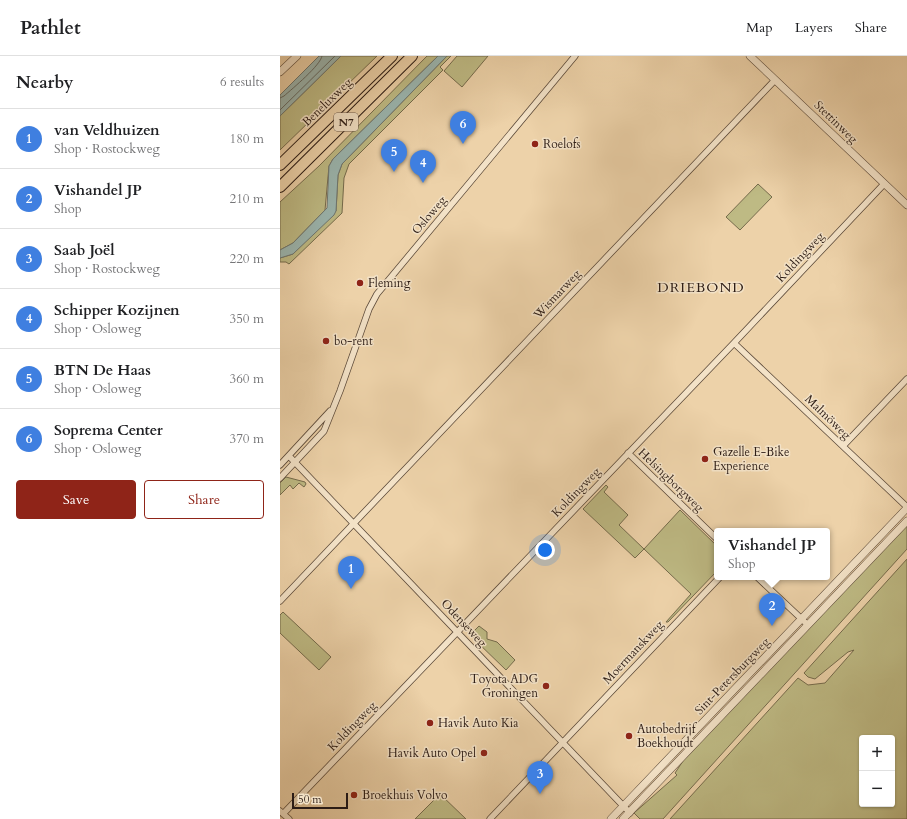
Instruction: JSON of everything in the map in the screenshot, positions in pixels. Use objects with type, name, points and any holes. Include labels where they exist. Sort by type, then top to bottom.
[{"type":"highway","name":"Beneluxweg","points":[[280,165],[392,56]]},
{"type":"highway","name":"N7","points":[[280,187],[412,56]]},
{"type":"street","points":[[280,72],[297,56]]},
{"type":"street","name":"Osloweg","points":[[280,478],[324,431],[369,309],[378,294],[575,56]]},
{"type":"street","name":"Stettinweg","points":[[750,56],[907,205]]},
{"type":"street","name":"Wismarweg","points":[[280,601],[355,524],[775,80]]},
{"type":"street","name":"Koldingweg","points":[[282,812],[458,632],[884,184]]},
{"type":"street","name":"Malmöweg","points":[[734,343],[907,508]]},
{"type":"street","points":[[843,446],[907,379]]},
{"type":"street","name":"Osloweg","points":[[280,465],[333,408]]},
{"type":"street","name":"Helsingborgweg","points":[[628,453],[714,536]]},
{"type":"street","name":"Odenseweg","points":[[289,456],[630,812]]},
{"type":"street","name":"Sint-Petersburgweg","points":[[623,806],[907,508]]},
{"type":"street","name":"Sint-Petersburgweg","points":[[630,812],[907,521]]},
{"type":"street","name":"Moermanskweg","points":[[490,819],[717,580]]},
{"type":"street","points":[[760,580],[808,625]]},
{"type":"street","points":[[611,819],[623,806]]},
{"type":"street","points":[[282,812],[289,819]]},
{"type":"street","points":[[623,819],[630,812]]},
{"type":"shaded area","points":[[341,56],[377,56],[280,150],[280,116]]},
{"type":"shaded area","points":[[427,56],[438,56],[333,159],[329,166],[325,210],[293,243],[280,250],[280,202],[319,166]]},
{"type":"shaded area","points":[[447,56],[451,56],[440,67],[443,70],[349,164],[344,178],[342,213],[289,264],[286,262],[280,262],[280,258],[293,254],[336,211],[338,175],[342,164]]},
{"type":"shaded area","points":[[457,56],[488,56],[462,87],[444,71]]},
{"type":"shaded area","points":[[758,184],[772,197],[740,230],[726,217]]},
{"type":"shaded area","points":[[286,477],[305,482],[306,484],[304,487],[299,483],[293,489],[290,485],[280,495],[280,483]]},
{"type":"shaded area","points":[[606,485],[608,487],[604,492],[628,515],[619,525],[644,549],[635,558],[583,509]]},
{"type":"shaded area","points":[[680,510],[714,543],[714,574],[668,622],[666,622],[691,594],[644,549]]},
{"type":"shaded area","points":[[907,524],[907,549],[663,819],[640,819],[634,813],[677,775],[675,773],[683,761]]},
{"type":"shaded area","points":[[907,559],[907,819],[670,819],[798,678],[808,685],[825,683],[854,650],[848,652],[815,679],[808,677],[804,673]]},
{"type":"shaded area","points":[[283,612],[331,657],[319,670],[280,633],[280,615]]},
{"type":"shaded area","points":[[479,626],[487,632],[487,639],[497,642],[515,660],[506,670],[474,639],[473,632]]},
{"type":"shaded area","points":[[440,794],[466,819],[415,819]]},
{"type":"water","points":[[319,56],[341,56],[280,116],[280,95]]},
{"type":"water","points":[[438,56],[447,56],[342,164],[338,175],[336,211],[334,215],[293,254],[280,258],[280,250],[293,243],[327,208],[329,166],[333,159]]},
{"type":"place","name":"Soprema Center","points":[[463,144]]},
{"type":"place","name":"Roelofs","points":[[535,144]]},
{"type":"place","name":"BTN De Haas","points":[[394,172]]},
{"type":"place","name":"Schipper Kozijnen","points":[[423,183]]},
{"type":"place","name":"Fleming","points":[[360,283]]},
{"type":"place","name":"bo-rent","points":[[326,341]]},
{"type":"place","name":"Gazelle E-Bike Experience","points":[[705,459]]},
{"type":"place","name":"van Veldhuizen","points":[[351,589]]},
{"type":"place","name":"Vishandel JP","points":[[772,626]]},
{"type":"place","name":"Toyota ADG Groningen","points":[[546,686]]},
{"type":"place","name":"Havik Auto Kia","points":[[430,723]]},
{"type":"place","name":"Autobedrijf Boekhoudt","points":[[629,736]]},
{"type":"place","name":"Havik Auto Opel","points":[[484,753]]},
{"type":"place","name":"Saab Joël","points":[[540,794]]},
{"type":"place","name":"Broekhuis Volvo","points":[[354,795]]},
{"type":"district","name":"DRIEBOND","points":[[701,287]]}]
